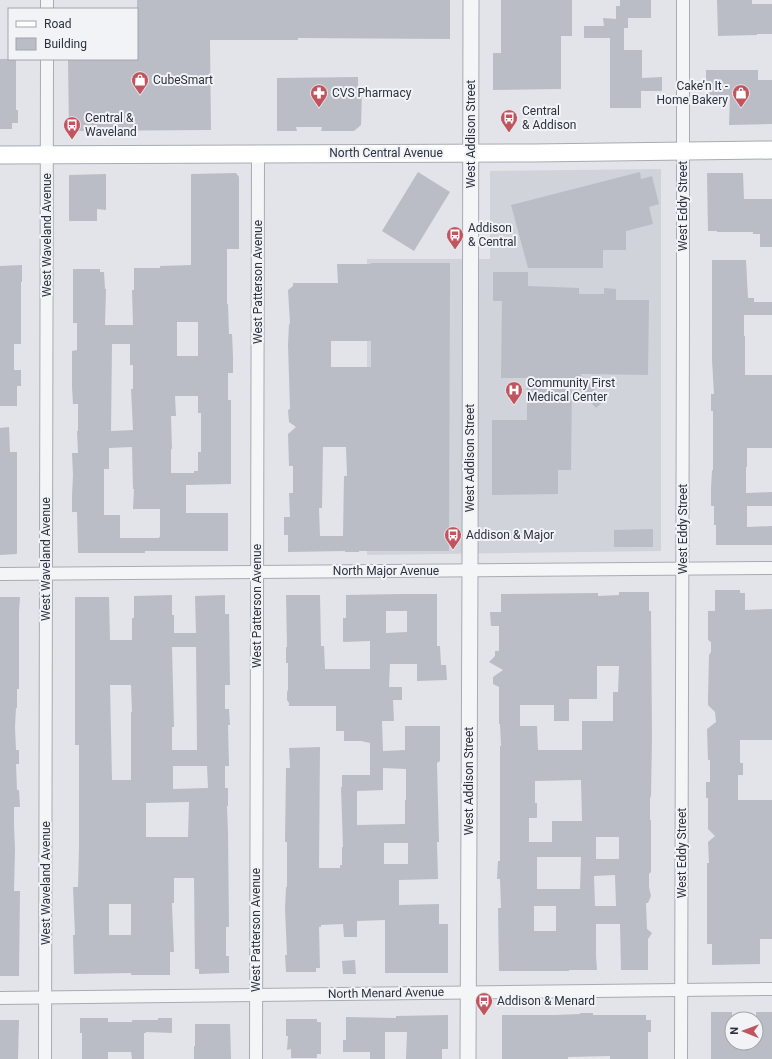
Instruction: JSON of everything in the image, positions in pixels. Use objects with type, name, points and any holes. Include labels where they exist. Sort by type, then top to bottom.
[{"type":"main road","name":"North Central Avenue","points":[[0,155],[772,150]]},
{"type":"street","name":"West Addison Street","points":[[468,1059],[471,0]]},
{"type":"street","name":"West Eddy Street","points":[[681,1059],[683,0]]},
{"type":"street","name":"West Waveland Avenue","points":[[46,1059],[47,60]]},
{"type":"street","name":"West Patterson Avenue","points":[[256,1059],[258,154]]},
{"type":"street","name":"North Major Avenue","points":[[0,574],[772,568]]},
{"type":"street","name":"North Menard Avenue","points":[[0,998],[772,990]]},
{"type":"shaded area","name":"Community First Medical Center","points":[[661,169],[661,551],[367,555],[367,259],[490,259],[490,171]]},
{"type":"building","points":[[137,0],[450,0],[450,39],[298,38],[298,40],[210,40],[211,130],[69,131],[68,60],[138,60]]},
{"type":"building","points":[[501,0],[572,0],[572,36],[561,36],[561,89],[493,90],[493,53],[501,53]]},
{"type":"building","points":[[620,0],[651,0],[651,18],[628,18],[628,28],[624,28],[624,50],[642,50],[642,78],[662,77],[662,91],[641,91],[641,108],[610,108],[610,38],[584,38],[584,26],[604,26],[603,18],[616,19],[616,6],[620,6]]},
{"type":"building","points":[[717,0],[752,0],[752,4],[772,4],[772,34],[718,36]]},
{"type":"building","points":[[0,59],[16,60],[16,110],[18,110],[18,123],[12,123],[12,129],[0,129]]},
{"type":"building","points":[[706,70],[758,70],[758,80],[772,80],[772,124],[729,125],[730,98],[706,98]]},
{"type":"building","name":"CVS Pharmacy","points":[[358,77],[358,91],[362,91],[361,125],[354,131],[321,131],[322,127],[296,127],[297,131],[277,131],[277,78]]},
{"type":"building","points":[[418,172],[450,192],[414,251],[382,231]]},
{"type":"building","points":[[640,172],[641,179],[652,176],[659,204],[649,207],[653,224],[626,231],[626,250],[603,250],[603,268],[528,268],[511,205]]},
{"type":"building","points":[[236,173],[239,177],[239,249],[227,249],[227,304],[229,334],[232,334],[233,356],[233,373],[228,373],[228,400],[231,400],[231,484],[186,485],[186,513],[228,513],[228,551],[78,553],[77,512],[72,512],[72,453],[78,453],[78,404],[73,404],[72,387],[72,351],[77,350],[77,323],[73,323],[73,269],[100,269],[100,272],[104,272],[106,289],[105,325],[133,325],[132,290],[134,290],[134,268],[160,268],[160,266],[191,265],[191,174]],"holes":[[[177,322],[198,322],[198,356],[177,356]],[[112,344],[130,344],[130,365],[133,365],[133,389],[131,389],[133,430],[111,431]],[[175,396],[198,396],[198,413],[201,413],[201,452],[198,452],[198,471],[194,471],[194,473],[171,473],[171,416],[176,416]],[[132,447],[134,489],[133,509],[160,509],[159,538],[120,538],[120,515],[104,515],[104,469],[109,469],[109,448]]]},
{"type":"building","points":[[707,173],[743,173],[744,199],[772,199],[772,247],[760,247],[760,234],[753,234],[753,232],[708,231]]},
{"type":"building","points":[[106,174],[106,210],[97,209],[97,221],[69,221],[69,175]]},
{"type":"building","points":[[712,260],[746,260],[748,298],[754,298],[754,302],[772,302],[772,315],[744,315],[744,336],[745,375],[772,375],[772,448],[747,448],[746,493],[772,492],[772,506],[747,506],[747,527],[772,526],[772,545],[716,545],[714,506],[711,506],[713,470],[713,411],[711,411],[711,394],[714,394],[712,360]]},
{"type":"building","points":[[450,263],[449,551],[288,552],[288,535],[284,535],[284,517],[290,517],[289,493],[293,493],[293,466],[289,466],[288,434],[296,427],[289,422],[288,410],[290,409],[288,345],[290,324],[288,290],[293,286],[293,283],[338,283],[337,264]],"holes":[[[331,341],[371,341],[371,367],[331,367]],[[323,447],[346,447],[347,476],[344,476],[343,536],[320,536],[319,508],[322,508]]]},
{"type":"building","points":[[22,265],[21,344],[14,344],[14,370],[21,370],[21,386],[17,386],[17,406],[0,406],[0,266]]},
{"type":"building","points":[[493,272],[528,272],[528,286],[579,288],[579,294],[604,294],[604,288],[616,289],[616,300],[649,300],[648,375],[580,374],[605,400],[596,408],[572,381],[571,470],[558,470],[558,494],[492,495],[492,420],[527,420],[527,378],[501,378],[502,301],[493,301]]},
{"type":"building","points":[[9,427],[10,452],[17,452],[17,554],[0,555],[0,428]]},
{"type":"building","points":[[653,529],[653,547],[614,547],[614,530]]},
{"type":"building","points":[[715,590],[740,590],[740,593],[745,593],[745,610],[772,609],[772,740],[740,740],[740,763],[743,763],[743,775],[738,775],[738,800],[772,800],[772,939],[760,939],[760,964],[712,965],[712,944],[707,944],[707,863],[709,863],[708,842],[715,836],[708,829],[708,798],[706,798],[706,782],[710,782],[710,760],[708,760],[707,729],[716,722],[715,712],[708,705],[709,655],[711,652],[711,642],[708,640],[708,611],[715,611]]},
{"type":"building","points":[[619,592],[649,592],[649,611],[651,611],[652,738],[650,798],[651,872],[649,874],[649,887],[651,896],[648,903],[646,903],[647,929],[652,933],[648,939],[648,970],[621,970],[620,924],[596,924],[597,970],[499,971],[498,908],[501,908],[500,879],[497,879],[498,861],[500,861],[501,746],[499,724],[499,687],[493,684],[493,677],[503,670],[489,662],[495,656],[495,651],[499,651],[499,626],[491,626],[490,612],[501,612],[501,594],[598,593],[598,596],[619,595]],"holes":[[[597,666],[619,666],[618,692],[613,692],[613,721],[582,721],[582,750],[538,750],[537,726],[520,726],[520,705],[554,705],[554,721],[569,721],[569,699],[597,699]],[[581,780],[582,821],[552,821],[552,842],[529,842],[529,818],[537,818],[537,803],[535,803],[535,781]],[[596,837],[619,837],[619,859],[596,859]],[[537,857],[581,857],[580,889],[537,889]],[[615,875],[616,906],[595,906],[594,876]],[[534,906],[556,906],[556,931],[534,931]]]},
{"type":"building","points":[[437,594],[437,646],[440,646],[441,665],[446,665],[447,680],[417,681],[417,664],[390,664],[389,687],[402,687],[402,700],[393,700],[394,721],[382,721],[383,751],[405,750],[405,726],[440,726],[440,761],[437,763],[439,842],[437,842],[438,879],[399,880],[399,905],[439,904],[439,924],[448,924],[448,973],[385,973],[385,920],[357,921],[357,937],[344,937],[343,924],[321,925],[321,927],[319,927],[320,968],[316,968],[316,972],[286,972],[285,955],[287,955],[285,909],[287,887],[287,842],[285,842],[286,768],[290,768],[289,748],[320,747],[319,868],[340,868],[340,865],[342,865],[343,847],[342,775],[370,775],[370,743],[361,741],[344,741],[344,731],[336,731],[336,706],[289,706],[287,700],[288,663],[286,663],[286,595],[320,595],[321,646],[324,646],[325,669],[370,669],[370,641],[343,642],[343,618],[346,618],[346,595]],"holes":[[[386,611],[407,611],[407,632],[386,633]],[[383,768],[406,769],[405,824],[357,825],[357,791],[383,790]],[[384,843],[408,843],[408,864],[384,864]]]},
{"type":"building","points":[[172,595],[174,633],[196,633],[195,596],[225,595],[225,614],[229,614],[230,685],[225,685],[225,709],[229,709],[230,725],[228,725],[229,766],[225,766],[225,788],[228,788],[229,927],[226,927],[226,956],[229,956],[229,973],[199,974],[199,969],[195,969],[194,878],[174,878],[174,903],[172,903],[172,906],[174,952],[170,952],[170,975],[131,975],[131,973],[74,974],[73,935],[75,935],[73,887],[78,887],[79,848],[79,745],[75,745],[75,597],[109,597],[110,640],[132,640],[134,596]],"holes":[[[172,647],[196,647],[197,750],[172,750],[172,727],[174,727]],[[110,685],[131,685],[131,780],[112,780]],[[173,766],[207,766],[208,788],[173,789]],[[189,802],[188,837],[146,837],[146,803]],[[109,904],[131,904],[131,935],[109,935]]]},
{"type":"building","points":[[0,597],[20,597],[19,689],[17,689],[15,727],[16,750],[19,750],[19,764],[16,764],[17,790],[19,790],[20,807],[14,807],[14,891],[20,891],[19,976],[0,976]]},
{"type":"building","points":[[355,960],[356,974],[343,974],[342,961]]},
{"type":"building","points":[[711,1012],[724,1012],[724,1051],[764,1051],[764,1012],[772,1012],[772,1059],[711,1059]]},
{"type":"building","points":[[593,1013],[593,1015],[646,1015],[646,1020],[651,1020],[651,1032],[648,1032],[648,1059],[610,1059],[610,1056],[568,1057],[568,1059],[502,1059],[502,1015],[555,1015]]},
{"type":"building","points":[[448,1015],[448,1049],[442,1049],[442,1059],[406,1059],[407,1032],[385,1032],[385,1059],[370,1059],[370,1052],[343,1052],[343,1040],[346,1040],[346,1017],[396,1018],[396,1016]]},
{"type":"building","points":[[80,1018],[108,1018],[108,1022],[132,1022],[132,1020],[158,1020],[158,1018],[172,1018],[172,1033],[144,1033],[144,1059],[132,1059],[131,1052],[108,1052],[108,1059],[82,1059],[82,1033],[80,1033]]},
{"type":"building","points":[[286,1019],[317,1019],[317,1022],[321,1022],[321,1054],[317,1054],[317,1058],[291,1058],[291,1049],[287,1050],[288,1036],[286,1036]]},
{"type":"building","points":[[0,1020],[19,1020],[18,1059],[0,1059]]},
{"type":"building","points":[[195,1024],[230,1024],[231,1059],[194,1059]]},
{"type":"place","name":"CubeSmart","points":[[140,95]]},
{"type":"place","name":"CVS Pharmacy","points":[[319,108]]},
{"type":"place","name":"Cake’n It - Home Bakery","points":[[741,108]]},
{"type":"place","name":"Central & Addison","points":[[509,133]]},
{"type":"place","name":"Central & Waveland","points":[[72,140]]},
{"type":"place","name":"Addison & Central","points":[[455,250]]},
{"type":"place","name":"Community First Medical Center","points":[[514,405]]},
{"type":"place","name":"Addison & Major","points":[[453,550]]},
{"type":"place","name":"Addison & Menard","points":[[484,1016]]}]
